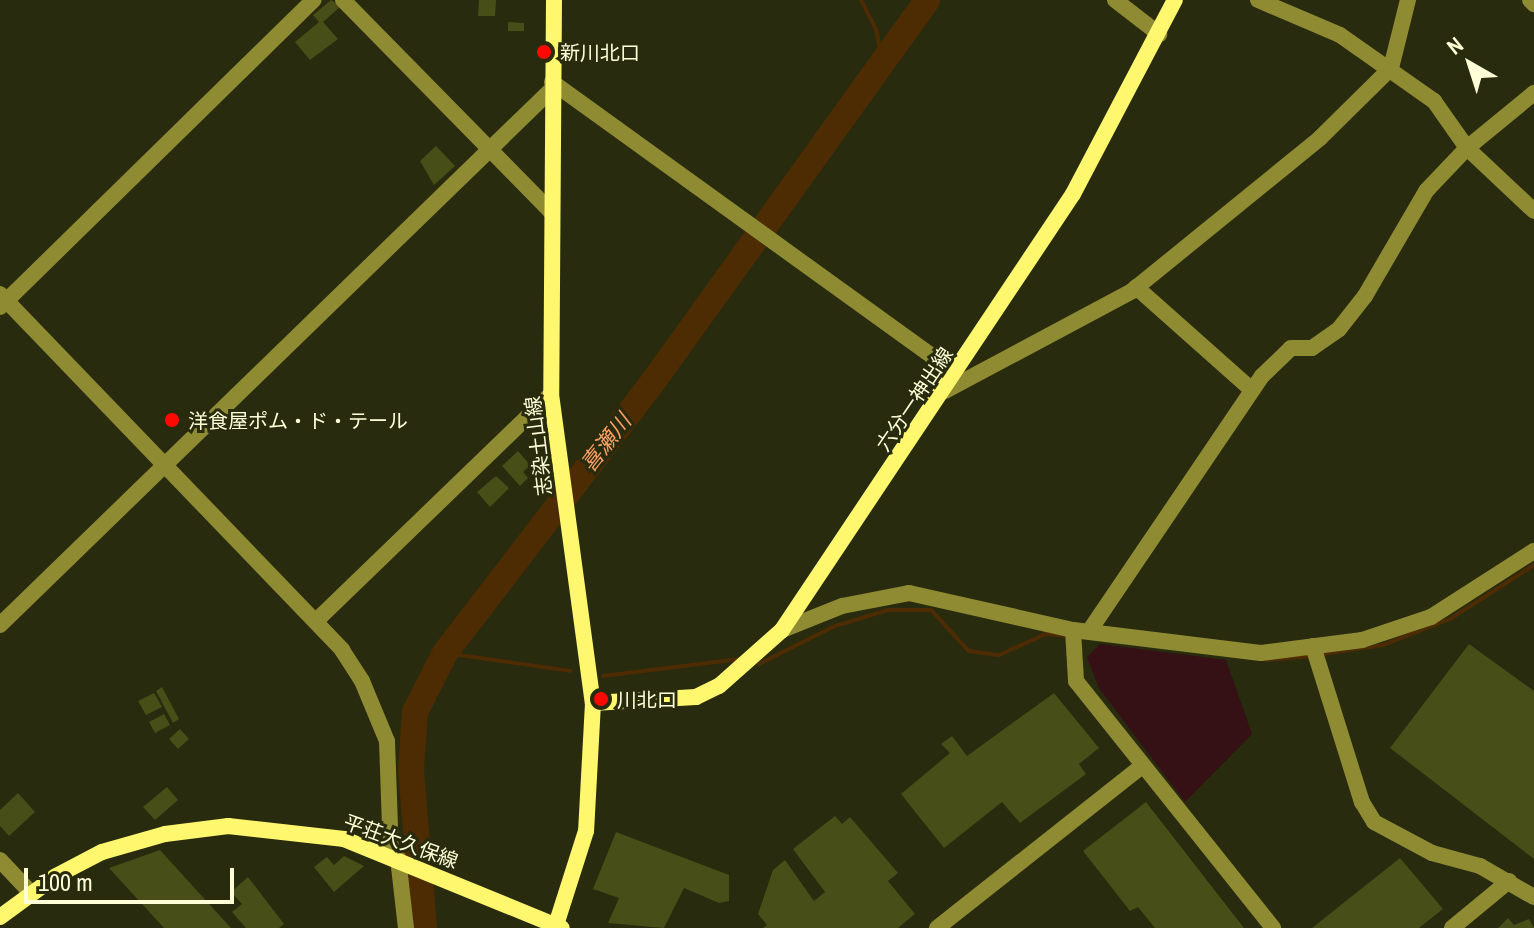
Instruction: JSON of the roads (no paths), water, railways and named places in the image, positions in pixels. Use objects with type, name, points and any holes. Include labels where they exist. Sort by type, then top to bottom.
[{"type":"main road","name":"志染土山線","points":[[554,0],[551,394],[593,703],[586,831],[557,927]]},
{"type":"main road","name":"六分一神出線","points":[[593,703],[696,697],[719,686],[782,630],[945,391],[1073,194],[1175,0]]},
{"type":"main road","name":"平荘大久保線","points":[[0,917],[31,893],[102,852],[165,834],[228,826],[286,829],[344,839],[396,857],[557,927]]},
{"type":"street","points":[[314,0],[2,301],[317,620],[362,681],[387,741],[396,857],[406,928]]},
{"type":"street","points":[[343,0],[551,212]]},
{"type":"street","points":[[1115,0],[1159,34]]},
{"type":"street","points":[[1258,0],[1340,35],[1391,68],[1434,101],[1467,148],[1534,211]]},
{"type":"street","points":[[945,391],[1136,287],[1320,138],[1391,68],[1408,0]]},
{"type":"street","points":[[0,625],[552,85],[956,373]]},
{"type":"street","points":[[1273,928],[1076,681],[1081,630],[1252,390],[1291,348],[1312,348],[1339,329],[1365,296],[1426,191],[1467,148],[1534,93]]},
{"type":"street","points":[[1136,287],[1252,390]]},
{"type":"street","points":[[317,620],[551,394]]},
{"type":"street","points":[[782,630],[842,606],[909,593],[1081,630],[1261,653],[1362,640],[1431,617],[1534,551]]},
{"type":"street","points":[[1313,646],[1362,802],[1374,822],[1432,853],[1509,881],[1534,897]]},
{"type":"street","points":[[937,928],[1142,766]]},
{"type":"street","points":[[0,860],[31,893]]},
{"type":"street","points":[[1452,928],[1509,881]]},
{"type":"waterway","points":[[861,0],[876,29],[882,60]]},
{"type":"waterway","name":"喜瀬川","points":[[424,928],[411,770],[415,712],[445,653],[650,386],[927,0]]},
{"type":"waterway","points":[[1322,654],[1383,645],[1450,619],[1534,565]]},
{"type":"waterway","points":[[759,664],[835,626],[888,610],[931,610],[969,651],[999,655],[1046,634],[1067,636]]},
{"type":"waterway","points":[[445,653],[571,671]]},
{"type":"waterway","points":[[1267,660],[1313,656]]},
{"type":"waterway","points":[[603,676],[740,659]]},
{"type":"place","name":"新川北口","points":[[544,52]]},
{"type":"place","name":"洋食屋ポム・ド・テール","points":[[172,420]]},
{"type":"place","name":"川北口","points":[[601,699]]}]
